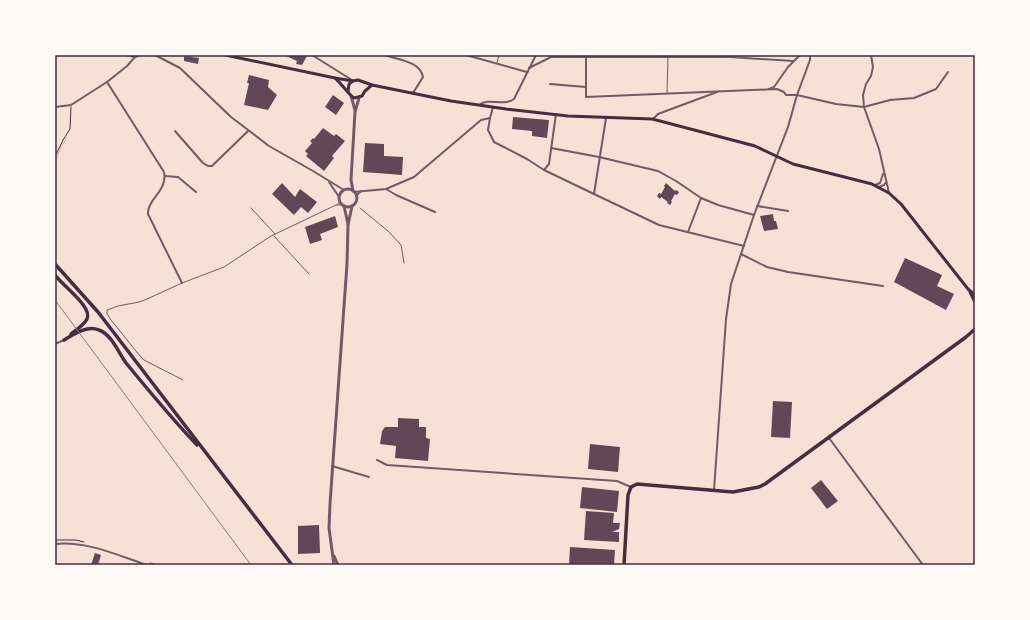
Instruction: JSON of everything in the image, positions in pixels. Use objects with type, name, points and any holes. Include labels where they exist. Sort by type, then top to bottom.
[{"type":"main road","points":[[225,55],[335,78],[353,81],[358,80],[372,85],[478,105],[579,117],[652,119],[755,146],[793,164],[875,185],[889,193],[901,204],[968,289],[975,302]]},
{"type":"main road","points":[[335,78],[354,98],[359,98],[372,85]]},
{"type":"main road","points":[[348,91],[349,84],[353,81]]},
{"type":"main road","points":[[363,83],[365,91]]},
{"type":"main road","points":[[55,264],[98,312],[292,565]]},
{"type":"main road","points":[[55,275],[79,299],[89,314],[86,321],[64,340]]},
{"type":"main road","points":[[968,289],[975,295]]},
{"type":"main road","points":[[624,565],[628,495],[631,487],[637,484],[734,492],[759,487],[829,438],[966,337],[975,328]]},
{"type":"main road","points":[[64,340],[86,329],[95,329],[104,333],[126,362],[188,436],[211,460]]},
{"type":"street","points":[[126,55],[135,57]]},
{"type":"street","points":[[55,107],[71,104],[107,82],[127,66],[135,57],[141,55]]},
{"type":"street","points":[[155,55],[180,68],[248,131],[269,146],[345,190],[361,191],[386,189],[414,177],[480,120],[490,118]]},
{"type":"street","points":[[312,55],[353,81]]},
{"type":"street","points":[[385,55],[411,63],[420,69],[423,77],[414,93]]},
{"type":"street","points":[[466,55],[527,72]]},
{"type":"street","points":[[478,105],[484,102],[502,103],[511,101],[518,93],[536,55]]},
{"type":"street","points":[[529,68],[551,57],[586,56],[628,55],[730,57],[794,61]]},
{"type":"street","points":[[766,90],[774,87],[800,55]]},
{"type":"street","points":[[714,490],[726,319],[731,284],[757,206],[788,127],[810,60],[810,55]]},
{"type":"street","points":[[871,55],[873,67],[871,76],[864,89],[864,107],[879,149],[883,173],[889,193]]},
{"type":"street","points":[[586,56],[586,96],[777,89],[784,92],[786,95],[836,104],[864,107],[890,100],[914,98],[936,89],[948,72]]},
{"type":"street","points":[[107,82],[117,100],[160,165],[165,176],[164,184],[148,208],[148,214],[182,283]]},
{"type":"street","points":[[550,84],[586,87]]},
{"type":"street","points":[[652,119],[658,114],[719,91]]},
{"type":"street","points":[[351,96],[355,112]]},
{"type":"street","points":[[334,565],[329,517],[347,264],[348,225],[352,206],[356,201],[351,180],[355,112],[359,98]]},
{"type":"street","points":[[493,107],[488,130],[494,142],[528,159],[544,170],[659,225],[744,246]]},
{"type":"street","points":[[544,170],[549,164],[556,114]]},
{"type":"street","points":[[594,194],[606,117]]},
{"type":"street","points":[[175,131],[203,163],[212,166],[248,131]]},
{"type":"street","points":[[551,148],[599,157],[658,171],[701,198],[718,205],[754,215]]},
{"type":"street","points":[[879,187],[883,173]]},
{"type":"street","points":[[165,176],[178,177],[196,192]]},
{"type":"street","points":[[340,199],[351,180]]},
{"type":"street","points":[[328,181],[343,205],[348,225]]},
{"type":"street","points":[[879,187],[884,185],[886,182]]},
{"type":"street","points":[[875,185],[880,183]]},
{"type":"street","points":[[386,189],[435,212]]},
{"type":"street","points":[[356,196],[361,191]]},
{"type":"street","points":[[688,232],[701,198]]},
{"type":"street","points":[[343,205],[352,206]]},
{"type":"street","points":[[757,206],[788,211]]},
{"type":"street","points":[[741,254],[766,267],[788,272],[883,286]]},
{"type":"street","points":[[55,344],[64,340]]},
{"type":"street","points":[[829,438],[923,565]]},
{"type":"street","points":[[377,460],[387,465],[617,481],[631,487]]},
{"type":"street","points":[[332,466],[370,477]]},
{"type":"street","points":[[55,544],[80,544],[98,548],[147,565]]},
{"type":"street","points":[[332,550],[338,565]]},
{"type":"lane","points":[[497,64],[499,55]]},
{"type":"lane","points":[[667,93],[668,56]]},
{"type":"lane","points":[[336,206],[340,199]]},
{"type":"lane","points":[[183,380],[144,360],[115,326],[106,312],[110,308],[147,300],[182,283],[224,267],[254,246],[275,235],[336,206],[343,205]]},
{"type":"lane","points":[[251,208],[309,274]]},
{"type":"lane","points":[[360,208],[388,231],[401,245],[404,264]]},
{"type":"path","points":[[55,157],[70,129],[71,104]]},
{"type":"building","points":[[286,55],[307,56],[302,65],[296,64],[297,61]]},
{"type":"building","points":[[184,56],[199,58],[198,64],[184,61]]},
{"type":"building","points":[[249,75],[269,80],[268,87],[277,95],[268,110],[244,105],[249,83],[247,83]]},
{"type":"building","points":[[333,95],[344,103],[336,115],[325,107]]},
{"type":"building","points":[[513,117],[549,120],[547,138],[532,136],[532,131],[512,129]]},
{"type":"building","points":[[323,128],[334,136],[336,134],[345,141],[332,156],[334,158],[324,171],[306,156],[308,154],[305,151],[312,143],[310,141],[313,138],[314,139]]},
{"type":"building","points":[[365,143],[384,144],[384,156],[403,157],[402,175],[363,172]]},
{"type":"building","points":[[282,183],[295,197],[300,189],[317,202],[308,213],[301,207],[294,215],[272,194]]},
{"type":"building","points":[[666,183],[675,191],[676,190],[679,192],[677,195],[675,194],[670,205],[661,197],[660,199],[657,196],[659,193],[661,194]]},
{"type":"building","points":[[773,214],[774,221],[776,221],[778,229],[764,231],[760,216]]},
{"type":"building","points":[[335,216],[338,227],[320,234],[322,240],[310,244],[305,227]]},
{"type":"building","points":[[905,258],[942,275],[937,286],[954,294],[946,310],[894,282]]},
{"type":"building","points":[[773,401],[792,402],[790,438],[771,437]]},
{"type":"building","points":[[398,418],[419,419],[419,427],[426,427],[426,438],[430,439],[428,461],[395,458],[396,446],[380,444],[382,431],[385,427],[398,427]]},
{"type":"building","points":[[590,444],[620,447],[618,472],[588,469]]},
{"type":"building","points":[[821,480],[838,501],[827,509],[811,488]]},
{"type":"building","points":[[582,487],[619,491],[617,512],[580,508]]},
{"type":"building","points":[[586,511],[614,513],[613,523],[620,523],[619,529],[612,532],[619,532],[619,542],[584,540]]},
{"type":"building","points":[[319,525],[320,553],[298,554],[298,526]]},
{"type":"building","points":[[570,547],[615,550],[614,565],[569,565]]},
{"type":"building","points":[[95,553],[101,555],[98,565],[91,565]]},
{"type":"waterway","points":[[55,163],[61,147],[67,137]]},
{"type":"railway","points":[[55,300],[251,565]]}]
